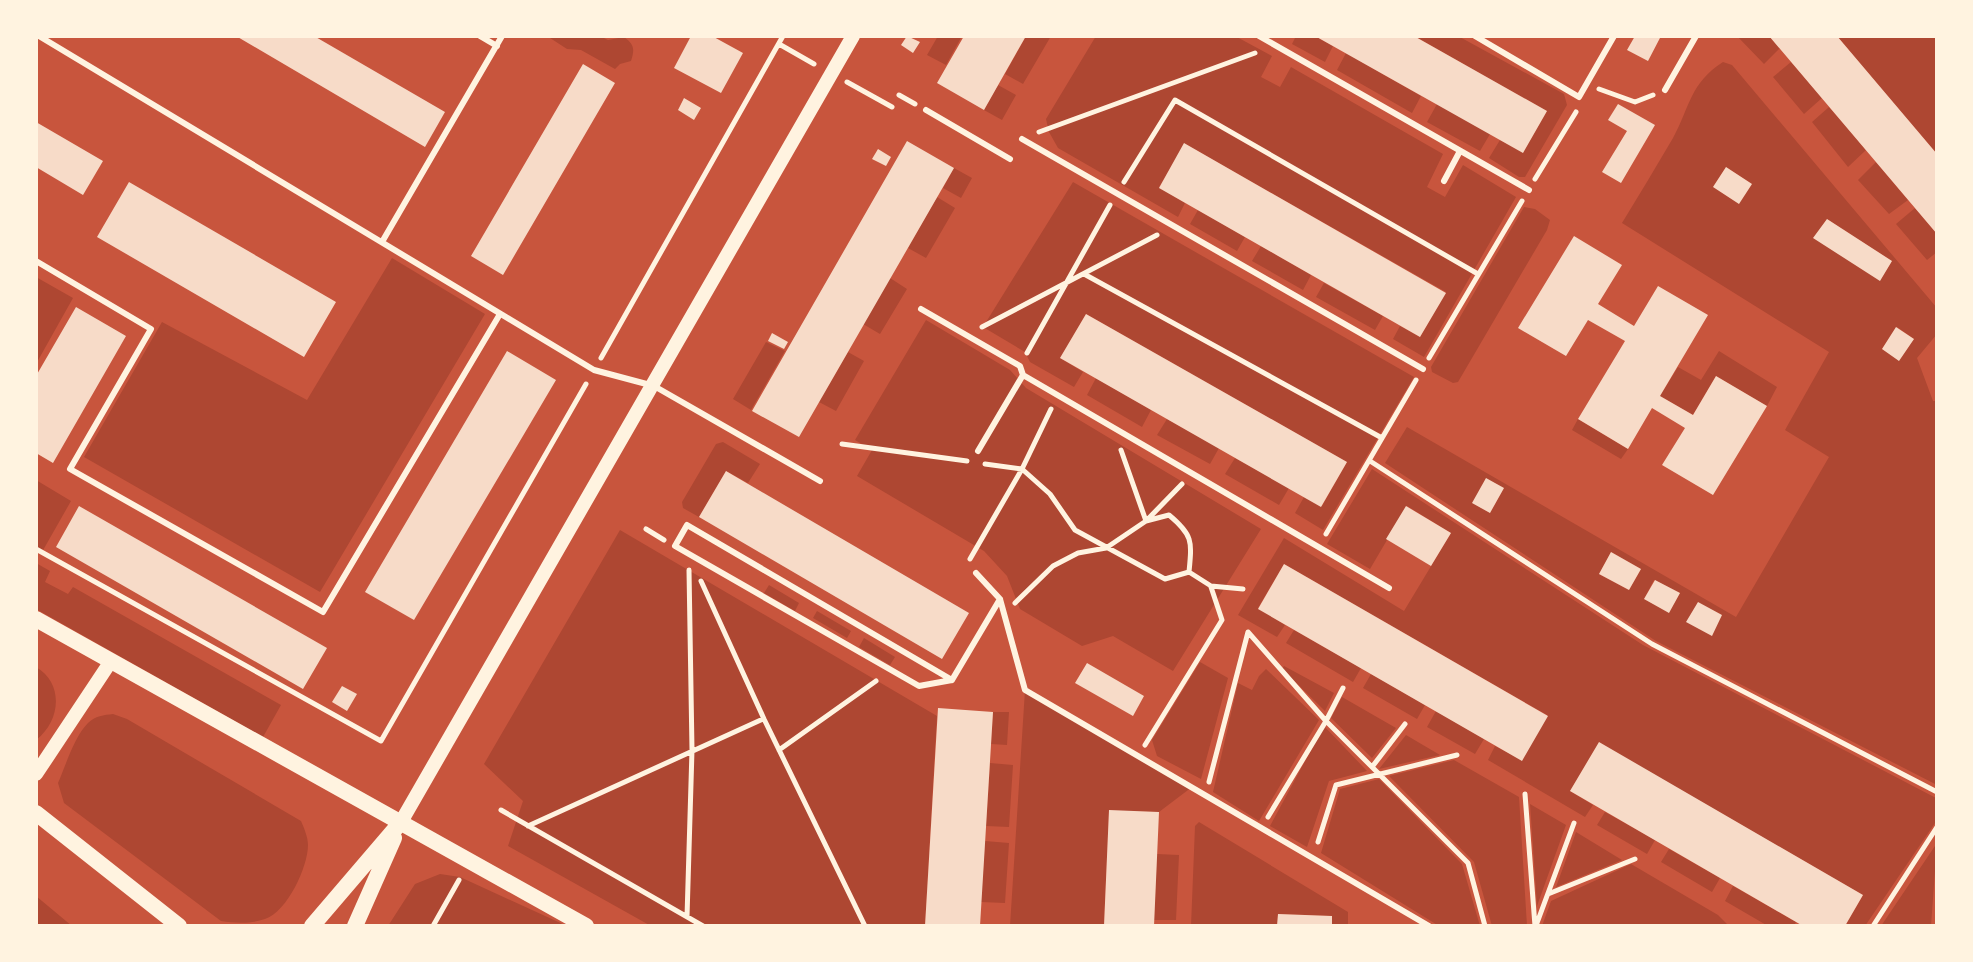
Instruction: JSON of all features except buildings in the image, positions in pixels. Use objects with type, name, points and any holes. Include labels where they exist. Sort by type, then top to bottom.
[{"type":"main road","points":[[36,619],[586,926]]},
{"type":"main road","points":[[36,813],[179,926]]},
{"type":"main road","points":[[312,926],[401,822]]},
{"type":"main road","points":[[355,926],[401,822]]},
{"type":"street","points":[[401,822],[853,36]]},
{"type":"street","points":[[36,774],[111,661]]},
{"type":"lane","points":[[39,36],[594,370],[654,386],[820,481]]},
{"type":"lane","points":[[480,36],[497,46]]},
{"type":"lane","points":[[382,242],[502,36]]},
{"type":"lane","points":[[1259,36],[1529,190]]},
{"type":"lane","points":[[1475,36],[1579,97],[1614,36]]},
{"type":"lane","points":[[1665,90],[1696,36]]},
{"type":"lane","points":[[926,110],[1010,159]]},
{"type":"lane","points":[[1022,139],[1423,369]]},
{"type":"lane","points":[[1444,181],[1460,151]]},
{"type":"lane","points":[[36,261],[151,329],[70,469],[323,612],[500,314]]},
{"type":"lane","points":[[921,309],[1020,366],[1023,375],[1389,588]]},
{"type":"lane","points":[[978,451],[1023,375]]},
{"type":"lane","points":[[952,680],[687,525],[675,546],[919,686],[952,680],[1000,599]]},
{"type":"lane","points":[[976,573],[1000,599],[1025,690],[1429,926]]},
{"type":"path","points":[[36,549],[381,741],[783,36]]},
{"type":"path","points":[[1022,139],[1275,45]]},
{"type":"path","points":[[1591,86],[1635,102],[1665,90]]},
{"type":"path","points":[[1020,366],[1117,193],[1175,100],[1478,274]]},
{"type":"path","points":[[1319,547],[1581,102]]},
{"type":"path","points":[[967,335],[1174,225]]},
{"type":"path","points":[[1084,274],[1382,438]]},
{"type":"path","points":[[966,567],[1022,469],[1057,395]]},
{"type":"path","points":[[1114,429],[1146,521]]},
{"type":"path","points":[[842,444],[1022,469],[1050,494],[1075,530],[1106,548],[1165,579],[1189,572],[1211,586],[1243,589]]},
{"type":"path","points":[[1370,461],[1652,644],[1937,792]]},
{"type":"path","points":[[1004,615],[1033,582],[1053,566],[1078,553],[1106,548],[1146,521],[1191,474]]},
{"type":"path","points":[[1146,521],[1169,515],[1186,529],[1192,548],[1189,572]]},
{"type":"path","points":[[689,555],[764,719],[865,926]]},
{"type":"path","points":[[687,917],[692,750],[689,555]]},
{"type":"path","points":[[1138,756],[1222,620],[1211,586]]},
{"type":"path","points":[[1205,795],[1248,632],[1326,721],[1468,863],[1485,926]]},
{"type":"path","points":[[779,750],[891,670]]},
{"type":"path","points":[[1262,828],[1343,688]]},
{"type":"path","points":[[528,826],[764,719]]},
{"type":"path","points":[[1372,767],[1405,724]]},
{"type":"path","points":[[1313,858],[1336,785],[1457,755]]},
{"type":"path","points":[[1525,794],[1536,926]]},
{"type":"path","points":[[501,810],[703,926]]},
{"type":"path","points":[[1536,926],[1574,823]]},
{"type":"path","points":[[1873,926],[1937,827]]},
{"type":"path","points":[[1548,894],[1635,859]]},
{"type":"path","points":[[433,926],[459,880]]},
{"type":"shaded area","points":[[547,36],[600,36],[608,40],[624,37],[632,45],[631,61],[615,69],[581,50],[567,49]]},
{"type":"shaded area","points":[[938,36],[962,36],[946,65],[927,55]]},
{"type":"shaded area","points":[[1026,36],[1051,36],[1023,84],[1005,74]]},
{"type":"shaded area","points":[[1096,36],[1235,36],[1272,56],[1261,77],[1280,87],[1291,67],[1443,154],[1427,187],[1445,197],[1463,165],[1516,197],[1424,357],[1393,339],[1400,326],[1420,337],[1446,292],[1185,144],[1159,187],[1185,203],[1178,217],[1058,148],[1046,119]]},
{"type":"shaded area","points":[[1296,36],[1315,36],[1333,46],[1325,62],[1292,44]]},
{"type":"shaded area","points":[[1414,36],[1458,36],[1564,94],[1567,105],[1525,177],[1519,177],[1489,158],[1500,140],[1523,152],[1547,111]]},
{"type":"shaded area","points":[[1737,36],[1769,36],[1780,48],[1764,64]]},
{"type":"shaded area","points":[[1837,36],[1937,36],[1937,154]]},
{"type":"shaded area","points":[[1346,53],[1421,96],[1412,113],[1337,70]]},
{"type":"shaded area","points":[[1723,62],[1732,65],[1937,308],[1937,334],[1917,358],[1933,401],[1937,401],[1937,785],[1656,641],[1385,463],[1407,427],[1736,617],[1829,457],[1785,430],[1829,352],[1622,223],[1673,138],[1697,87]],"holes":[[[1726,167],[1752,184],[1713,187]],[[1827,219],[1892,261],[1880,280],[1814,238]],[[1897,327],[1914,339],[1899,360],[1882,349]],[[1486,479],[1504,488],[1490,513],[1473,503]],[[1611,552],[1641,569],[1629,590],[1599,574]],[[1654,580],[1680,593],[1669,612],[1644,599]]]},
{"type":"shaded area","points":[[1791,62],[1822,98],[1804,114],[1773,77]]},
{"type":"shaded area","points":[[998,85],[1016,95],[1002,120],[984,110]]},
{"type":"shaded area","points":[[1437,104],[1490,134],[1480,151],[1427,122]]},
{"type":"shaded area","points":[[1829,107],[1866,150],[1848,167],[1812,122]]},
{"type":"shaded area","points":[[1876,162],[1908,200],[1889,214],[1858,180]]},
{"type":"shaded area","points":[[954,168],[972,178],[961,198],[943,188]]},
{"type":"shaded area","points":[[1073,182],[1414,377],[1323,530],[1295,513],[1304,497],[1322,506],[1347,462],[1086,314],[1060,358],[1083,372],[1074,387],[1030,362],[1025,352],[983,327]]},
{"type":"shaded area","points":[[937,197],[955,208],[926,258],[908,248]]},
{"type":"shaded area","points":[[1524,207],[1535,209],[1550,220],[1547,230],[1458,382],[1453,383],[1432,372],[1431,367]]},
{"type":"shaded area","points":[[1915,208],[1937,234],[1937,252],[1927,260],[1896,224]]},
{"type":"shaded area","points":[[1198,210],[1245,237],[1237,251],[1190,224]]},
{"type":"shaded area","points":[[1261,246],[1311,275],[1303,290],[1252,261]]},
{"type":"shaded area","points":[[392,258],[485,314],[320,592],[84,457],[162,322],[307,400]]},
{"type":"shaded area","points":[[36,277],[73,298],[36,364]]},
{"type":"shaded area","points":[[890,278],[907,289],[880,334],[863,324]]},
{"type":"shaded area","points":[[1324,283],[1383,316],[1375,330],[1316,297]]},
{"type":"shaded area","points":[[926,320],[1010,370],[1026,388],[1261,529],[1173,671],[1113,636],[1082,646],[1020,609],[1007,576],[984,551],[857,476],[872,450],[855,440]]},
{"type":"shaded area","points":[[766,342],[785,351],[751,410],[733,399]]},
{"type":"shaded area","points":[[1719,351],[1777,387],[1767,406],[1716,376],[1693,415],[1660,396],[1678,367],[1701,380]]},
{"type":"shaded area","points":[[848,352],[864,361],[836,411],[819,402]]},
{"type":"shaded area","points":[[1096,378],[1151,410],[1142,427],[1087,395]]},
{"type":"shaded area","points":[[1167,419],[1219,448],[1210,464],[1157,435]]},
{"type":"shaded area","points":[[1578,419],[1628,449],[1621,459],[1572,430]]},
{"type":"shaded area","points":[[723,442],[760,464],[748,483],[726,471],[699,517],[683,508],[682,502],[716,444]]},
{"type":"shaded area","points":[[1235,458],[1289,488],[1279,505],[1225,474]]},
{"type":"shaded area","points":[[1372,469],[1643,645],[1936,798],[1937,820],[1865,926],[1845,926],[1863,895],[1599,743],[1570,791],[1593,805],[1585,817],[1488,760],[1495,746],[1522,760],[1547,715],[1284,564],[1258,608],[1285,625],[1277,637],[1238,615],[1284,538],[1404,611],[1451,533],[1407,506],[1370,569],[1327,544]]},
{"type":"shaded area","points":[[36,480],[71,501],[42,552],[36,549]]},
{"type":"shaded area","points":[[620,530],[937,716],[925,926],[651,926],[508,846],[523,801],[484,764]]},
{"type":"shaded area","points":[[36,563],[50,571],[45,582],[68,594],[73,587],[281,705],[263,737],[36,609]]},
{"type":"shaded area","points":[[769,585],[799,603],[795,611],[764,593]]},
{"type":"shaded area","points":[[817,611],[851,631],[847,638],[813,618]]},
{"type":"shaded area","points":[[1294,630],[1361,668],[1353,682],[1286,643]]},
{"type":"shaded area","points":[[864,638],[895,657],[890,665],[859,647]]},
{"type":"shaded area","points":[[1200,662],[1228,678],[1201,779],[1157,756],[1152,740]]},
{"type":"shaded area","points":[[1284,666],[1334,693],[1325,711],[1282,669]]},
{"type":"shaded area","points":[[36,667],[51,682],[56,702],[50,723],[36,740]]},
{"type":"shaded area","points":[[1266,669],[1319,720],[1259,821],[1213,792],[1238,683],[1252,690]]},
{"type":"shaded area","points":[[1371,674],[1425,705],[1417,719],[1363,688]]},
{"type":"shaded area","points":[[1025,690],[1192,787],[1159,812],[1109,811],[1104,926],[1010,926]]},
{"type":"shaded area","points":[[1342,697],[1396,728],[1372,758],[1331,718]]},
{"type":"shaded area","points":[[1436,711],[1484,739],[1475,754],[1427,727]]},
{"type":"shaded area","points":[[993,712],[1009,712],[1007,745],[991,744]]},
{"type":"shaded area","points":[[113,714],[127,719],[301,821],[308,842],[304,865],[295,888],[273,915],[254,922],[221,921],[64,803],[58,783],[79,736],[94,719]]},
{"type":"shaded area","points":[[1324,726],[1367,771],[1329,781],[1307,847],[1270,826]]},
{"type":"shaded area","points":[[1406,735],[1440,755],[1379,769]]},
{"type":"shaded area","points":[[1454,760],[1519,797],[1527,926],[1492,926],[1474,862],[1389,776]]},
{"type":"shaded area","points":[[990,763],[1013,765],[1009,827],[986,826]]},
{"type":"shaded area","points":[[1379,779],[1462,864],[1480,926],[1439,926],[1321,853],[1340,789]]},
{"type":"shaded area","points":[[1530,804],[1566,825],[1537,906]]},
{"type":"shaded area","points":[[1605,812],[1655,840],[1647,854],[1597,825]]},
{"type":"shaded area","points":[[1199,822],[1348,912],[1348,926],[1332,926],[1331,916],[1278,914],[1277,926],[1191,926],[1195,826]]},
{"type":"shaded area","points":[[1576,832],[1622,860],[1556,887]]},
{"type":"shaded area","points":[[985,841],[1009,843],[1005,903],[981,902]]},
{"type":"shaded area","points":[[1937,843],[1931,926],[1881,926]]},
{"type":"shaded area","points":[[1669,849],[1720,878],[1712,892],[1661,862]]},
{"type":"shaded area","points":[[1157,854],[1179,855],[1176,920],[1154,920]]},
{"type":"shaded area","points":[[1631,864],[1718,915],[1729,926],[1542,926],[1551,901]]},
{"type":"shaded area","points":[[440,874],[460,877],[567,926],[388,926],[415,884]]},
{"type":"shaded area","points":[[1733,886],[1796,922],[1794,926],[1768,926],[1725,901]]},
{"type":"shaded area","points":[[36,896],[72,926],[36,926]]}]
